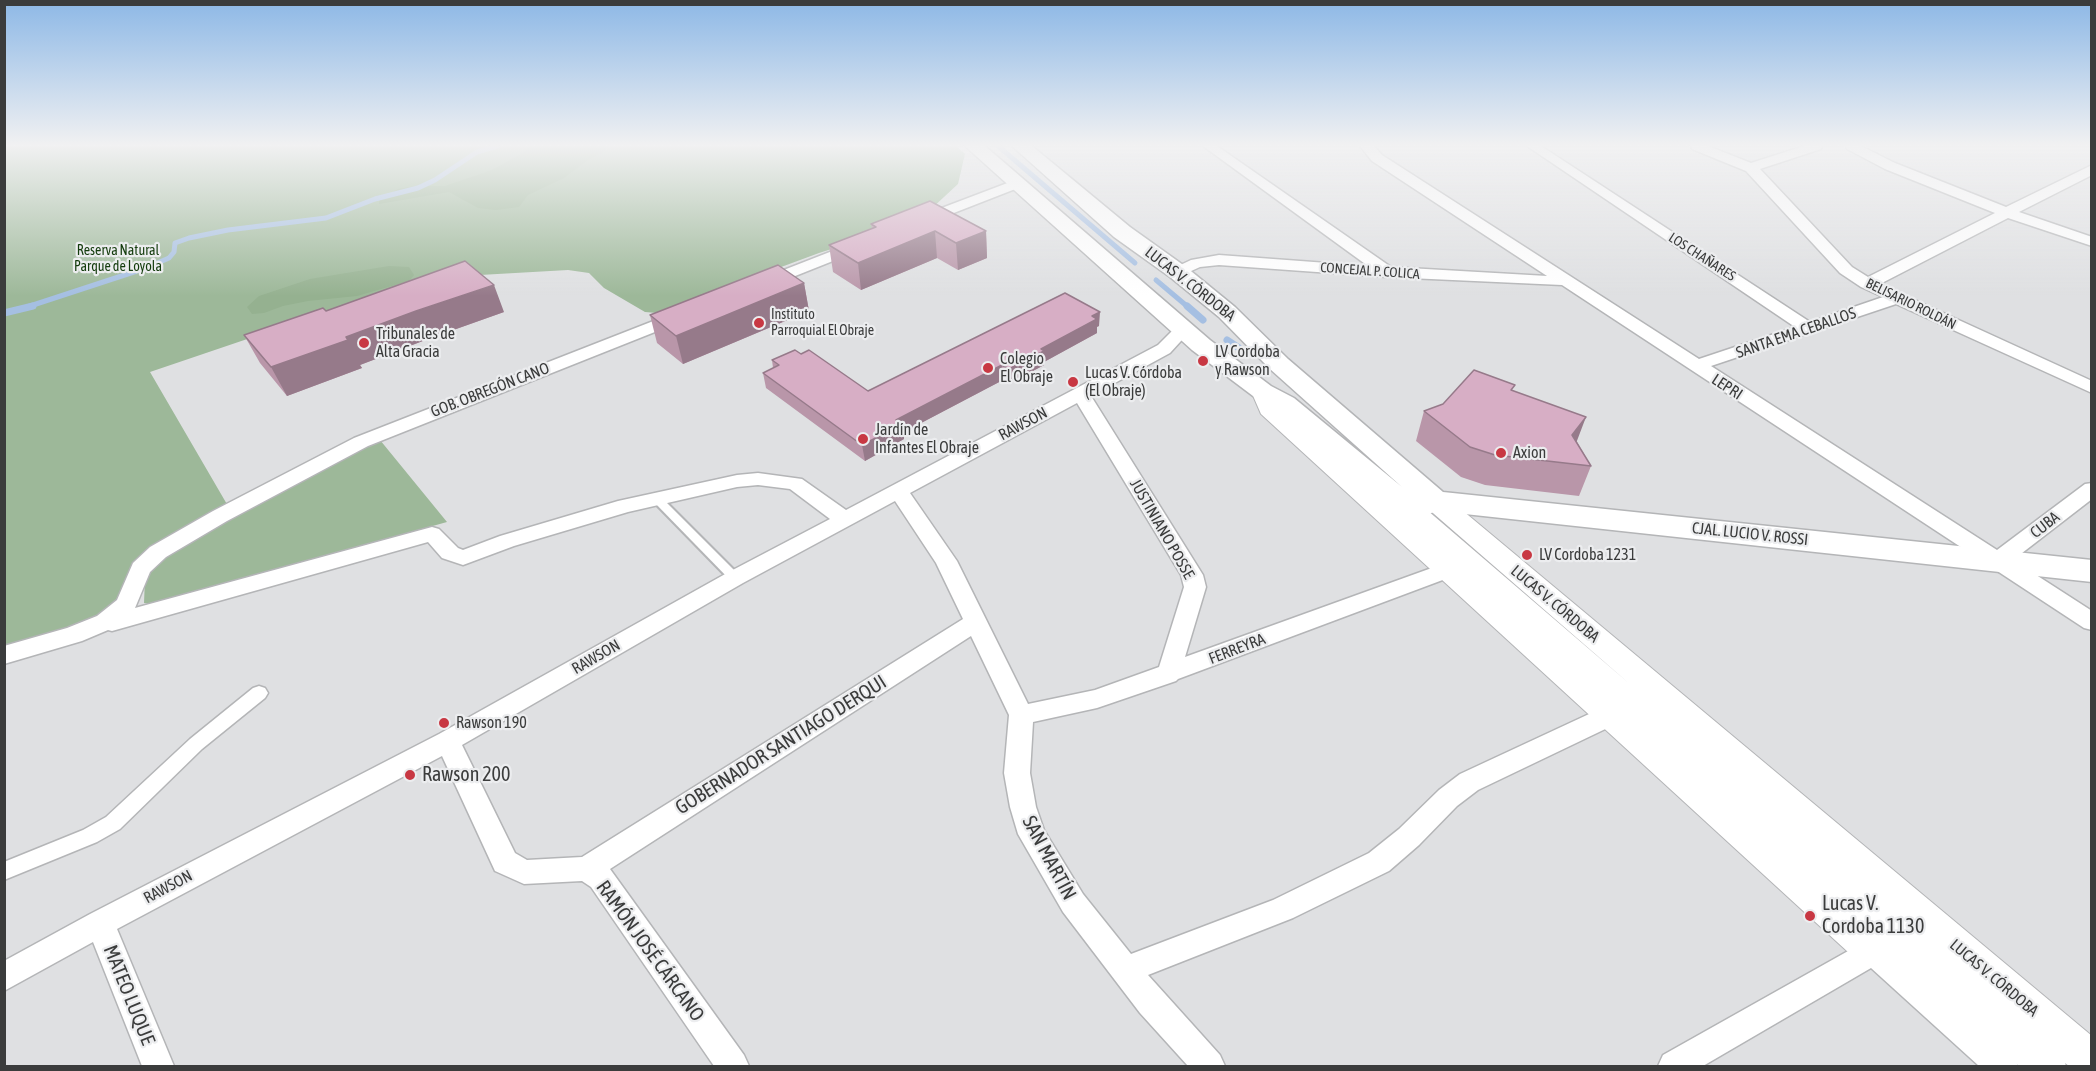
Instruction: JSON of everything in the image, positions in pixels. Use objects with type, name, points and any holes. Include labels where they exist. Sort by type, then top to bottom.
[{"type":"main road","name":"LUCAS V. CÓRDOBA","points":[[1032,196],[1183,330],[1262,391],[1285,404],[1423,506]]},
{"type":"main road","name":"LUCAS V. CÓRDOBA","points":[[1080,196],[1122,232],[1178,272],[1227,312],[1423,506]]},
{"type":"main road","points":[[1131,286],[1142,275],[1178,272]]},
{"type":"main road","points":[[1183,330],[1208,330],[1216,327],[1226,320],[1227,312]]},
{"type":"main road","name":"CJAL. LUCIO V. ROSSI","points":[[1423,506],[2091,571]]},
{"type":"street","points":[[903,228],[985,196]]},
{"type":"street","points":[[1279,196],[1387,273]]},
{"type":"street","name":"LEPRI","points":[[1435,196],[2091,622]]},
{"type":"street","name":"LOS CHAÑARES","points":[[1609,196],[1810,329]]},
{"type":"street","name":"BELISARIO ROLDÁN","points":[[1777,196],[1846,270],[1867,284],[2091,388]]},
{"type":"street","points":[[1966,196],[2091,242]]},
{"type":"street","name":"SANTA EMA CEBALLOS","points":[[1867,284],[2038,196]]},
{"type":"street","points":[[747,289],[870,241]]},
{"type":"street","name":"CONCEJAL P. COLICA","points":[[1178,272],[1196,263],[1219,260],[1387,273],[1564,281]]},
{"type":"street","name":"SANTA EMA CEBALLOS","points":[[1695,366],[1897,298]]},
{"type":"street","name":"GOB. OBREGÓN CANO","points":[[131,607],[135,581],[141,568],[158,552],[297,475],[402,424],[692,311]]},
{"type":"street","name":"RAWSON","points":[[4,977],[100,923],[448,741],[735,578],[1164,349],[1183,330]]},
{"type":"street","name":"LUCAS V. CÓRDOBA","points":[[1262,391],[1269,409],[1873,951]]},
{"type":"street","name":"JUSTINIANO POSSE","points":[[1080,393],[1192,575],[1195,587],[1168,675]]},
{"type":"street","points":[[4,655],[90,630],[131,607],[432,534],[450,553],[463,558],[507,541],[657,499],[737,481],[778,480],[795,483],[844,519]]},
{"type":"street","name":"CUBA","points":[[1999,561],[2091,489]]},
{"type":"street","name":"SAN MARTÍN","points":[[898,490],[946,561],[1021,715],[1017,773],[1023,807],[1032,834],[1073,903],[1150,1003],[1209,1066]]},
{"type":"street","name":"LUCAS V. CÓRDOBA","points":[[1423,506],[2091,1061]]},
{"type":"street","name":"LUCAS V. CÓRDOBA","points":[[1423,506],[2047,1066]]},
{"type":"street","name":"FERREYRA","points":[[1021,715],[1097,699],[1168,675],[1449,570]]},
{"type":"street","name":"GOBERNADOR SANTIAGO DERQUI","points":[[586,869],[977,621]]},
{"type":"street","points":[[4,871],[90,836],[113,823],[136,804],[196,744],[259,693]]},
{"type":"street","points":[[1126,970],[1283,909],[1379,862],[1409,837],[1448,798],[1469,782],[1611,715]]},
{"type":"street","name":"RAMÓN JOSÉ CÁRCANO","points":[[448,741],[505,862],[524,872],[586,869],[601,879],[723,1063]]},
{"type":"street","name":"MATEO LUQUE","points":[[100,923],[158,1066]]},
{"type":"street","points":[[1674,1066],[1873,951],[2002,1066]]},
{"type":"lane","points":[[657,499],[735,578]]},
{"type":"green space","name":"Reserva Natural Parque de Loyola","points":[[5,196],[945,196],[930,210],[863,239],[657,313],[645,312],[604,288],[589,273],[568,270],[427,278],[150,372],[228,506],[177,533],[119,601],[90,622],[5,647]]},
{"type":"green space","points":[[386,196],[426,196],[379,204],[379,200]]},
{"type":"green space","points":[[456,196],[527,196],[519,207],[496,210],[478,208]]},
{"type":"green space","points":[[389,266],[409,267],[414,275],[409,281],[357,296],[308,301],[264,313],[252,314],[247,307],[259,296],[310,279]]},
{"type":"green space","points":[[380,440],[447,522],[151,604],[144,603],[145,578],[172,550]]},
{"type":"building","points":[[930,201],[986,231],[956,243],[935,231],[858,263],[829,245],[876,227],[871,224]]},
{"type":"building","points":[[465,261],[494,285],[416,311],[346,337],[348,340],[271,367],[244,335],[323,308],[326,311]]},
{"type":"building","points":[[778,265],[804,283],[676,336],[650,315]]},
{"type":"building","points":[[1065,293],[1100,312],[1092,316],[1097,319],[1009,369],[1002,365],[896,420],[903,424],[862,445],[763,373],[779,365],[772,360],[795,350],[801,354],[809,350],[868,391]]},
{"type":"building","points":[[1474,370],[1515,385],[1511,390],[1586,417],[1572,435],[1591,466],[1495,455],[1470,447],[1424,411],[1443,404]]},
{"type":"waterway","points":[[27,307],[146,268],[169,258],[174,252],[175,243],[189,238],[228,230],[326,218],[387,196]]},
{"type":"waterway","points":[[1057,196],[1135,263]]},
{"type":"waterway","points":[[1156,280],[1188,307]]},
{"type":"waterway","points":[[4,313],[33,306]]},
{"type":"waterway","points":[[1187,306],[1203,320]]},
{"type":"waterway","points":[[1227,340],[1239,348]]},
{"type":"place","name":"Instituto Parroquial El Obraje","points":[[759,323]]},
{"type":"place","name":"Tribunales de Alta Gracia","points":[[364,343]]},
{"type":"place","name":"LV Cordoba y Rawson","points":[[1203,361]]},
{"type":"place","name":"Colegio El Obraje","points":[[988,368]]},
{"type":"place","name":"Lucas V. Córdoba (El Obraje)","points":[[1073,382]]},
{"type":"place","name":"Jardín de Infantes El Obraje","points":[[863,439]]},
{"type":"place","name":"Axion","points":[[1501,453]]},
{"type":"place","name":"LV Cordoba 1231","points":[[1527,555]]},
{"type":"place","name":"Rawson 190","points":[[444,723]]},
{"type":"place","name":"Rawson 200","points":[[410,775]]},
{"type":"place","name":"Lucas V. Cordoba 1130","points":[[1810,916]]}]
